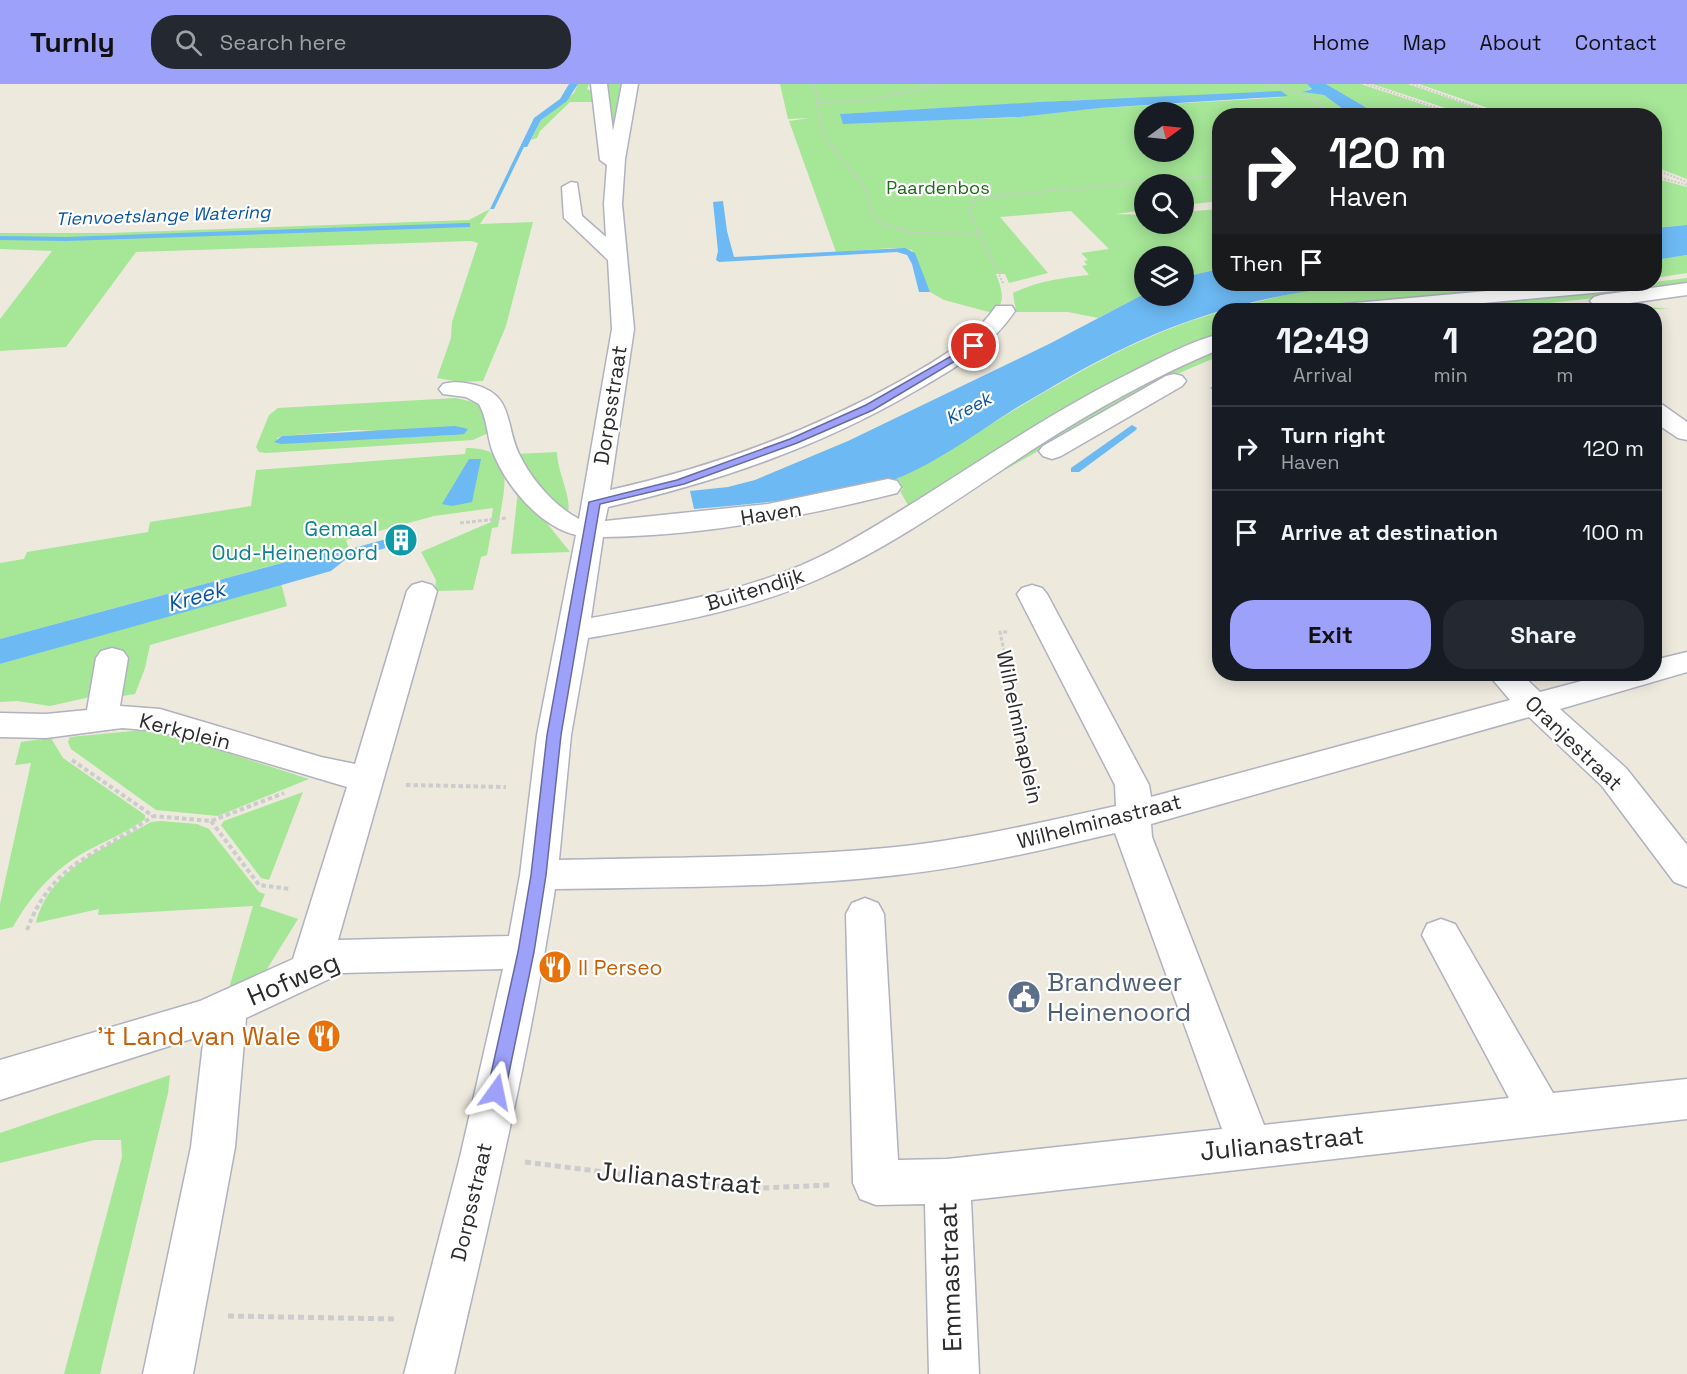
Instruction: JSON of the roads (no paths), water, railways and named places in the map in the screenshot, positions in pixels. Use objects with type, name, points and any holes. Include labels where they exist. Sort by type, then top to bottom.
[{"type":"street","name":"Dorpsstraat","points":[[599,84],[607,151],[615,176]]},
{"type":"street","name":"Dorpsstraat","points":[[429,1374],[482,1157],[526,952],[539,875],[554,735],[574,632],[623,328],[620,259],[614,216],[615,176],[630,84]]},
{"type":"street","points":[[571,187],[573,218],[620,259]]},
{"type":"street","points":[[1662,279],[1687,276]]},
{"type":"street","points":[[1580,303],[1687,289]]},
{"type":"street","points":[[1420,303],[1549,291]]},
{"type":"street","points":[[1607,300],[1687,302]]},
{"type":"street","points":[[451,389],[467,390],[485,398],[495,410],[506,454],[547,508],[566,523],[593,515],[645,490],[680,482],[756,457],[870,407],[974,346],[992,328],[1004,311]]},
{"type":"street","name":"Buitendijk","points":[[574,632],[705,605],[783,582],[842,557],[923,511],[1112,388],[1212,343]]},
{"type":"street","name":"Buitendijk","points":[[923,511],[954,502],[1002,481],[1150,394],[1212,365]]},
{"type":"street","points":[[1662,416],[1687,433]]},
{"type":"street","name":"Haven","points":[[593,515],[652,526],[708,522],[782,512],[888,487]]},
{"type":"street","points":[[645,490],[652,526]]},
{"type":"street","points":[[309,968],[422,591]]},
{"type":"street","points":[[1032,594],[1132,785],[1136,805],[1134,837],[1251,1147]]},
{"type":"street","points":[[102,719],[112,658]]},
{"type":"street","points":[[1662,669],[1687,662]]},
{"type":"street","name":"Oranjestraat","points":[[1510,681],[1532,704],[1578,742],[1616,780],[1687,872]]},
{"type":"street","name":"Wilhelminastraat","points":[[539,875],[729,872],[849,865],[943,855],[1044,837],[1134,815],[1619,681]]},
{"type":"street","name":"Kerkplein","points":[[0,725],[25,728],[134,717],[160,720],[321,769],[366,779]]},
{"type":"street","name":"Julianastraat","points":[[865,914],[876,1183],[947,1181],[1687,1099]]},
{"type":"street","points":[[1441,935],[1542,1116]]},
{"type":"street","name":"Hofweg","points":[[0,1080],[226,1009],[309,968],[337,957],[366,954],[526,952]]},
{"type":"street","points":[[168,1374],[219,1113],[226,1009]]},
{"type":"street","name":"Emmastraat","points":[[947,1181],[954,1374]]},
{"type":"water","points":[[569,84],[578,84],[567,101],[541,120],[527,147],[524,147],[494,209],[490,209],[534,118],[560,99]]},
{"type":"water","points":[[1307,84],[1326,84],[1367,108],[1342,108],[1324,95],[1302,92],[1312,89]]},
{"type":"water","points":[[1281,91],[1288,96],[1194,102],[1134,102],[1134,106],[1020,117],[843,124],[840,114]]},
{"type":"water","points":[[723,201],[727,231],[734,257],[905,248],[915,253],[930,292],[919,292],[912,264],[907,255],[897,252],[719,262],[716,260],[718,251],[713,202]]},
{"type":"water","points":[[1687,225],[1687,255],[1662,259],[1662,227]]},
{"type":"water","name":"Kreek","points":[[1212,271],[1212,291],[1309,291],[1248,303],[1212,303],[1212,314],[1116,352],[1021,405],[945,454],[913,472],[890,481],[828,494],[694,509],[690,491],[728,487],[755,480],[848,441],[1051,343],[1134,299],[1134,306],[1194,306],[1194,275]]},
{"type":"water","points":[[455,426],[468,429],[464,434],[454,435],[281,444],[274,442],[282,436]]},
{"type":"water","points":[[469,459],[481,459],[472,502],[452,506],[442,504]]},
{"type":"water","name":"Kreek","points":[[390,538],[393,546],[346,559],[331,571],[0,664],[0,639],[330,550],[332,554]]},
{"type":"waterway","name":"Tienvoetslange Watering","points":[[0,238],[66,239],[467,225]]},
{"type":"waterway","points":[[1075,470],[1132,428]]},
{"type":"place","name":"Gemaal Oud-Heinenoord","points":[[401,540]]},
{"type":"place","name":"Il Perseo","points":[[555,967]]},
{"type":"place","name":"Brandweer Heinenoord","points":[[1024,997]]},
{"type":"place","name":"'t Land van Wale","points":[[324,1036]]},
{"type":"park label","name":"Paardenbos","points":[[938,187]]}]
